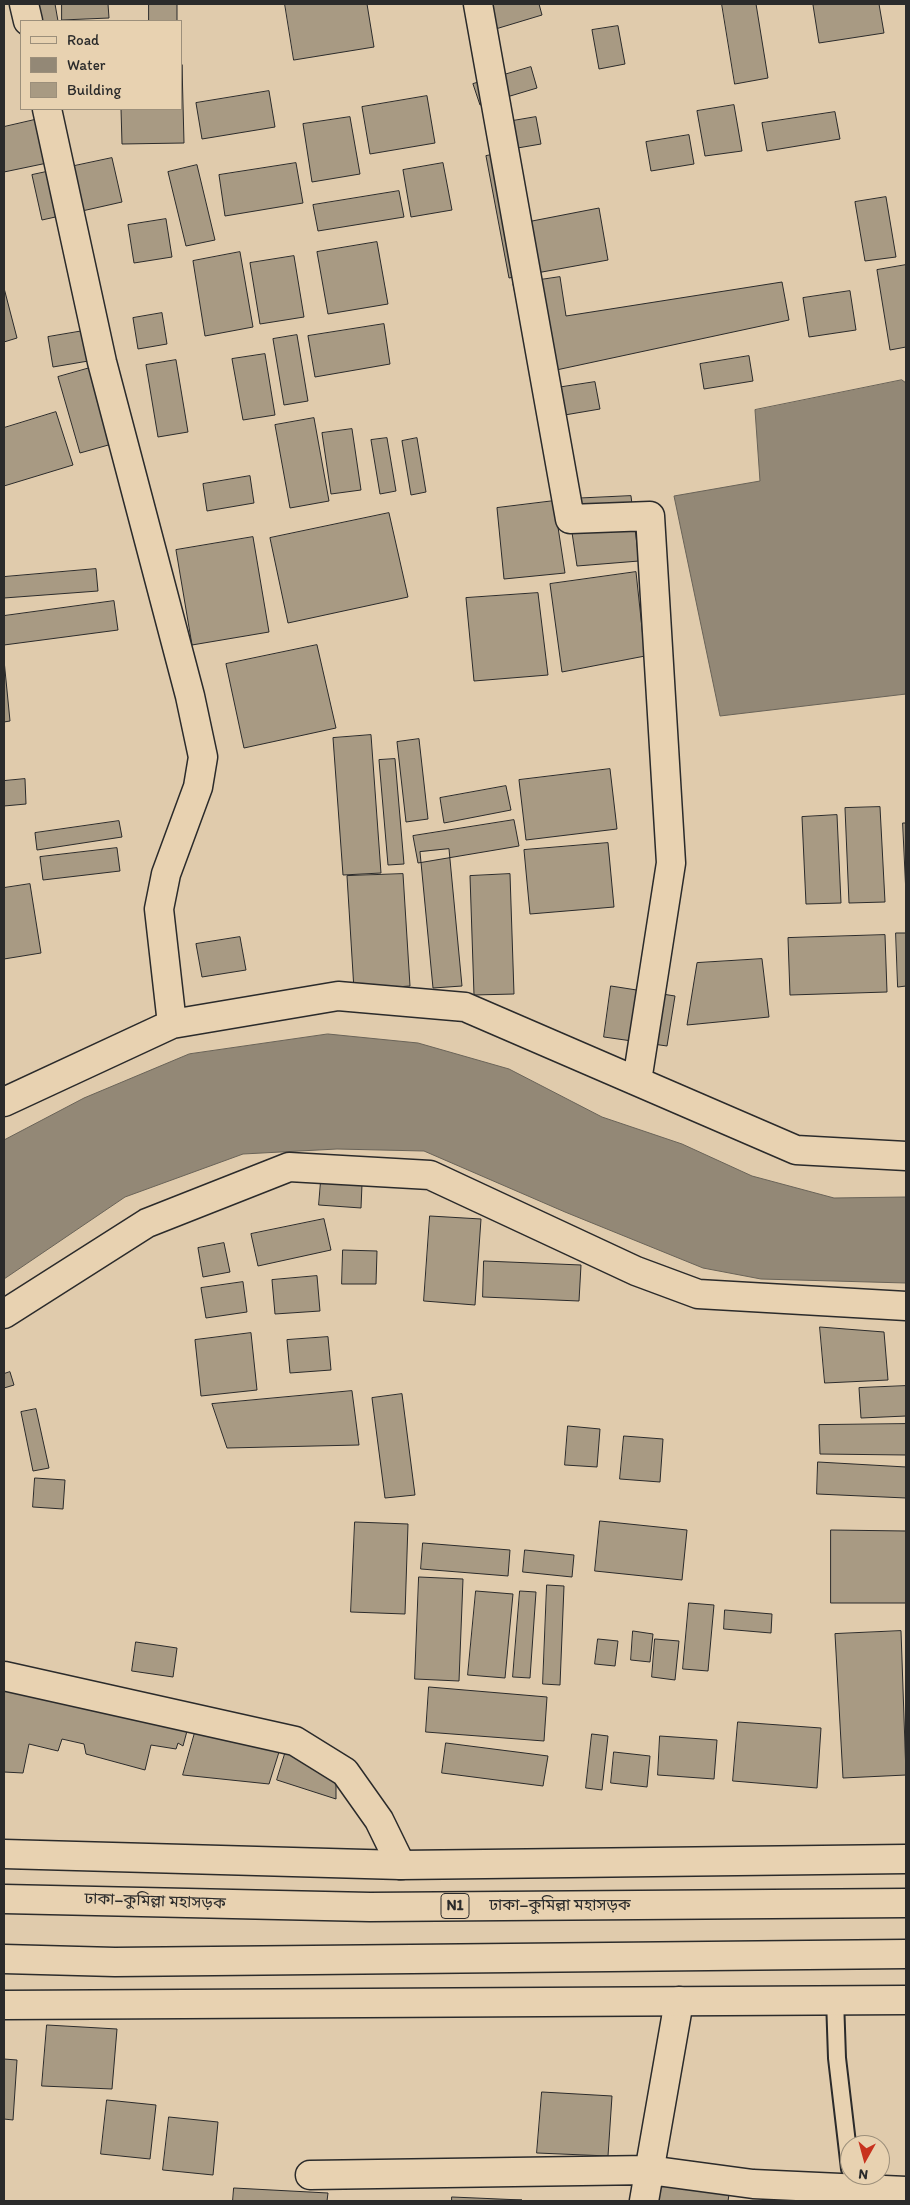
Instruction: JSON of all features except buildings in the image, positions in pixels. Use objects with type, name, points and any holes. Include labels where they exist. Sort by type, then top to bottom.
[{"type":"main road","points":[[24,4],[28,20]]},
{"type":"main road","points":[[478,4],[570,520],[650,516],[672,863],[637,1081]]},
{"type":"main road","points":[[47,110],[102,362],[190,696],[203,757],[198,787],[166,874],[159,909],[172,1024]]},
{"type":"main road","points":[[4,1102],[172,1024],[338,996],[465,1007],[796,1150],[906,1156]]},
{"type":"main road","points":[[4,1314],[147,1223],[289,1167],[430,1175],[636,1271],[698,1294],[906,1306]]},
{"type":"main road","points":[[4,1676],[295,1741],[345,1772],[379,1820],[401,1865]]},
{"type":"main road","points":[[4,1854],[401,1865],[906,1859]]},
{"type":"main road","name":"ঢাকা–কুমিল্লা মহাসড়ক","points":[[4,1899],[370,1907],[906,1903]]},
{"type":"main road","points":[[4,1959],[115,1962],[906,1954]]},
{"type":"main road","points":[[4,2005],[906,2000]]},
{"type":"main road","points":[[644,2201],[679,2001]]},
{"type":"main road","points":[[310,2175],[649,2170],[754,2184],[840,2178]]},
{"type":"main road","points":[[882,2185],[906,2191]]},
{"type":"lane","points":[[835,2000],[837,2058],[846,2135]]},
{"type":"water","points":[[902,380],[906,383],[906,694],[720,716],[674,496],[760,481],[755,410]]},
{"type":"water","points":[[328,1034],[418,1043],[509,1069],[602,1117],[682,1144],[752,1176],[834,1198],[906,1197],[906,1283],[761,1279],[703,1268],[565,1212],[424,1151],[337,1149],[243,1154],[125,1197],[4,1279],[4,1140],[84,1098],[189,1054]]}]
